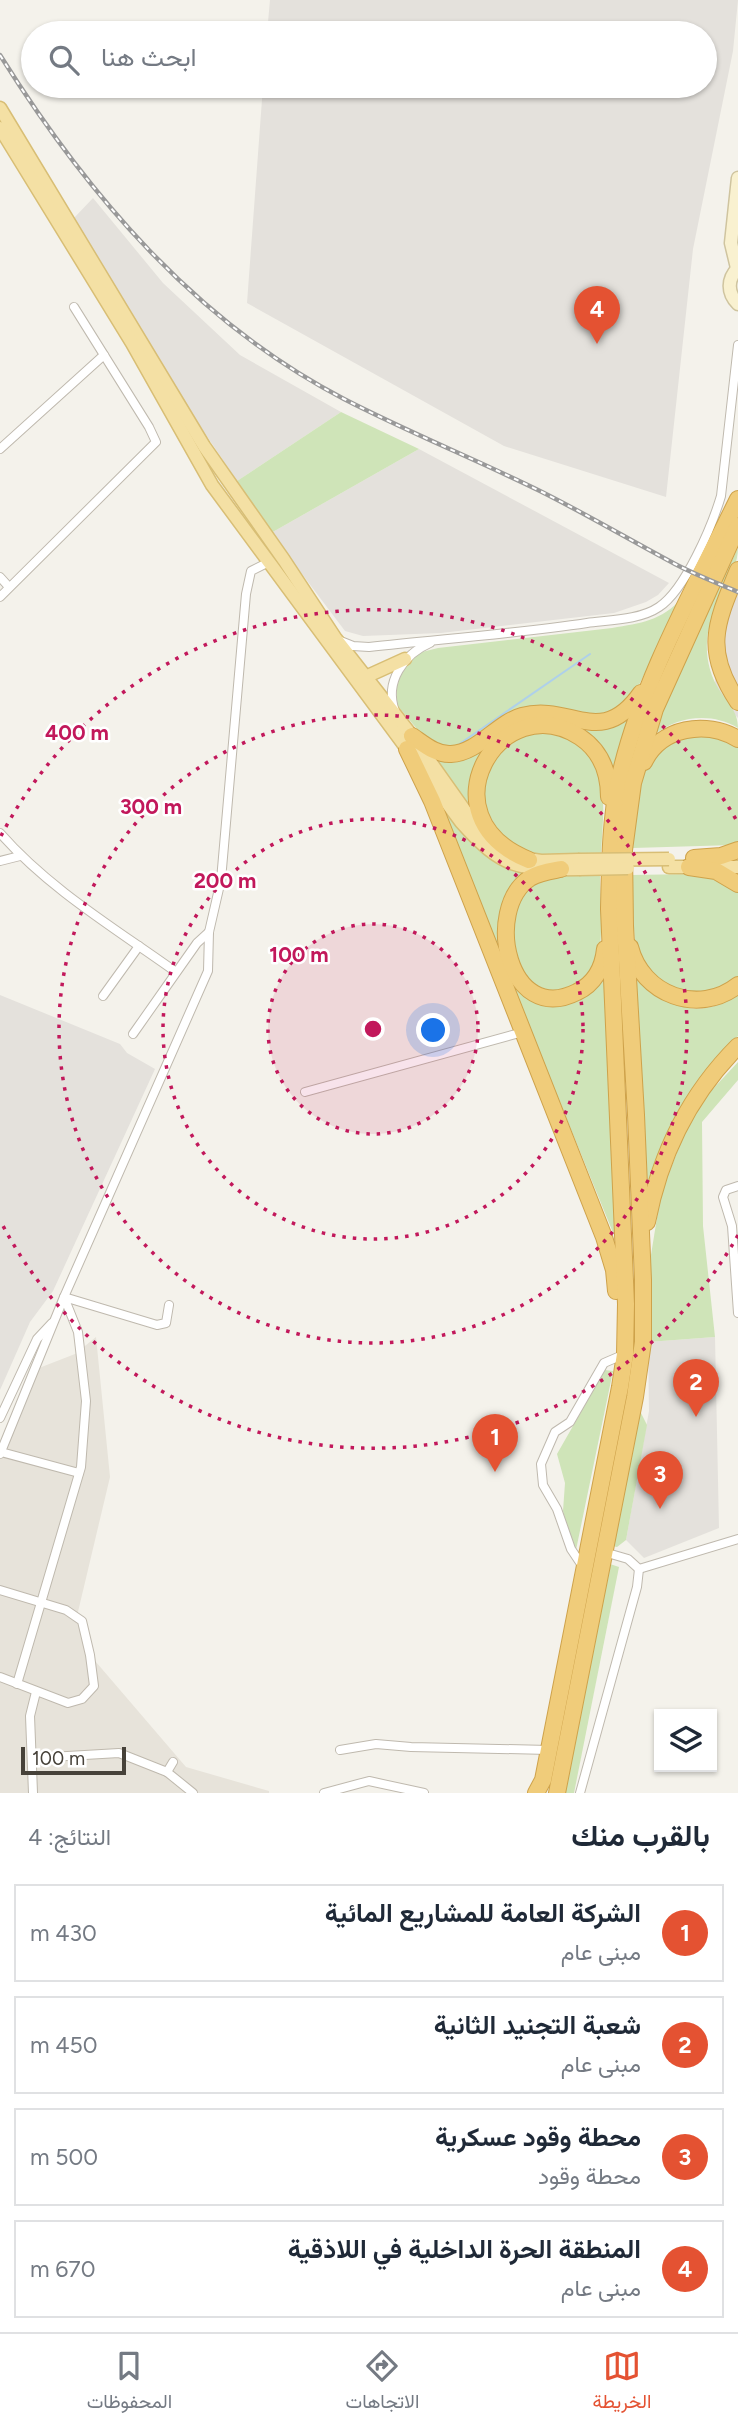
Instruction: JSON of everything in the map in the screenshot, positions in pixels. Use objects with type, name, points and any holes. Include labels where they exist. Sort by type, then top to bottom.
[{"type":"highway","points":[[610,852],[618,782],[639,713],[656,671],[738,499]]},
{"type":"highway","points":[[557,1793],[643,1342],[636,1115],[625,926],[624,850],[633,783],[654,709],[738,526]]},
{"type":"highway","points":[[738,570],[719,617],[716,643],[719,667],[738,702]]},
{"type":"highway","points":[[410,743],[443,754],[453,754],[467,750],[521,716],[540,714],[597,723],[613,719],[629,709],[656,671]]},
{"type":"highway","points":[[530,860],[501,845],[487,829],[478,810],[476,789],[481,769],[498,743],[515,732],[535,726],[566,730],[584,740],[598,755],[609,784],[609,909],[626,1304],[625,1354],[543,1780],[536,1793]]},
{"type":"highway","points":[[633,783],[649,752],[669,736],[682,730],[710,728],[722,730],[738,738]]},
{"type":"highway","points":[[410,743],[604,1237],[614,1270],[625,1354]]},
{"type":"highway","points":[[692,863],[738,850]]},
{"type":"highway","points":[[692,863],[738,884]]},
{"type":"highway","points":[[561,869],[537,874],[524,883],[509,908],[508,956],[516,977],[527,988],[548,997],[564,997],[579,992],[591,982],[603,962],[609,909]]},
{"type":"highway","points":[[625,926],[635,962],[647,979],[664,992],[682,999],[706,1000],[724,994],[738,985]]},
{"type":"highway","points":[[643,1280],[646,1224],[666,1152],[695,1100],[738,1046]]},
{"type":"main road","points":[[0,108],[204,446],[284,560],[361,679],[397,717],[410,743],[461,822],[487,850],[517,866],[541,870],[561,869],[578,864]]},
{"type":"main road","points":[[0,128],[132,343],[212,485],[410,743],[485,835],[509,853],[530,860],[578,864],[692,863],[738,867]]},
{"type":"main road","points":[[361,679],[405,659]]},
{"type":"main road","points":[[692,863],[738,858]]},
{"type":"street","points":[[738,178],[732,243],[738,268],[729,285],[733,299],[738,304]]},
{"type":"street","points":[[0,597],[156,442],[74,307]]},
{"type":"street","points":[[336,639],[354,646],[369,647],[613,620],[659,607],[679,588],[716,513],[721,496],[738,345]]},
{"type":"street","points":[[0,449],[104,355]]},
{"type":"street","points":[[79,1473],[1,1453],[55,1320],[208,971],[209,932],[221,880],[246,594],[251,571],[269,562]]},
{"type":"street","points":[[0,577],[9,587]]},
{"type":"street","points":[[397,717],[393,705],[394,680],[405,659],[418,648],[439,640]]},
{"type":"street","points":[[0,834],[20,856],[73,898],[176,972]]},
{"type":"street","points":[[0,861],[20,856]]},
{"type":"street","points":[[133,1034],[197,943],[209,932]]},
{"type":"street","points":[[103,996],[139,946]]},
{"type":"street","points":[[305,1092],[523,1032]]},
{"type":"street","points":[[738,1186],[726,1190],[723,1197],[732,1226],[738,1313]]},
{"type":"street","points":[[65,1297],[157,1325],[166,1323],[169,1306]]},
{"type":"street","points":[[17,1684],[79,1473],[86,1401],[78,1332],[65,1297]]},
{"type":"street","points":[[0,1418],[37,1339],[55,1320]]},
{"type":"street","points":[[584,1567],[571,1549],[557,1508],[543,1485],[541,1464],[555,1432],[570,1422],[604,1363],[625,1354]]},
{"type":"street","points":[[639,1569],[738,1539]]},
{"type":"street","points":[[604,1552],[628,1559],[639,1569]]},
{"type":"street","points":[[580,1793],[637,1587],[639,1569]]},
{"type":"street","points":[[0,1590],[66,1610],[82,1620],[94,1686],[82,1699],[68,1703],[0,1677]]},
{"type":"street","points":[[33,1793],[30,1716],[36,1692]]},
{"type":"street","points":[[340,1750],[376,1744],[549,1750]]},
{"type":"street","points":[[33,1758],[119,1753],[167,1772],[192,1793]]},
{"type":"street","points":[[167,1772],[173,1762]]},
{"type":"street","points":[[324,1793],[369,1781],[424,1793]]},
{"type":"shaded area","points":[[270,0],[738,0],[733,51],[693,249],[666,497],[504,446],[247,303],[262,98],[717,98],[717,21],[268,21]]},
{"type":"shaded area","points":[[93,198],[163,283],[240,355],[341,412],[237,481],[186,405],[74,218]]},
{"type":"shaded area","points":[[419,449],[669,583],[658,595],[646,602],[614,613],[441,633],[363,636],[345,631],[271,533]]},
{"type":"shaded area","points":[[738,575],[738,718],[716,696],[712,632]]},
{"type":"shaded area","points":[[0,995],[120,1044],[127,1053],[155,1069],[53,1291],[30,1322],[0,1390]]},
{"type":"shaded area","points":[[96,1337],[110,1477],[77,1616],[90,1655],[186,1767],[269,1793],[0,1793],[0,1456],[39,1368],[75,1354]]},
{"type":"shaded area","points":[[715,1337],[719,1528],[644,1558],[626,1540],[649,1411],[648,1342]]},
{"type":"green space","points":[[341,412],[419,449],[271,533],[237,481]]},
{"type":"green space","points":[[738,548],[734,569],[709,628],[707,646],[712,675],[734,711],[738,728],[717,720],[695,718],[673,724],[654,735],[669,690]]},
{"type":"green space","points":[[682,598],[638,687],[611,717],[445,749],[427,741],[397,705],[397,683],[406,666],[418,653],[438,648],[632,624],[650,620],[666,612]]},
{"type":"green space","points":[[632,712],[614,771],[601,747],[588,735],[573,727],[557,722],[540,722],[508,732],[495,741],[479,760],[473,782],[473,812],[432,754],[453,758],[471,753],[523,719],[551,718],[608,726],[620,722]]},
{"type":"green space","points":[[543,732],[566,738],[582,748],[593,761],[600,776],[603,794],[601,854],[539,854],[521,850],[505,840],[485,809],[483,790],[487,772],[509,743],[525,735]]},
{"type":"green space","points":[[715,732],[738,744],[738,842],[734,845],[633,848],[642,778],[653,754],[674,739]]},
{"type":"green space","points":[[440,803],[476,847],[499,864],[525,874],[500,934],[500,954]]},
{"type":"green space","points":[[563,875],[600,875],[600,943],[593,969],[571,986],[555,991],[538,987],[525,976],[517,960],[513,941],[519,902],[528,888],[541,879]]},
{"type":"green space","points":[[631,875],[709,876],[738,892],[738,979],[712,994],[680,994],[654,978],[635,947]]},
{"type":"green space","points":[[606,969],[616,1240],[509,977],[559,1002]]},
{"type":"green space","points":[[635,973],[671,1001],[694,1009],[707,1008],[738,995],[738,1036],[703,1075],[678,1112],[661,1153],[644,1208],[638,1003]]},
{"type":"green space","points":[[738,1062],[738,1080],[702,1122],[703,1226],[715,1337],[648,1342],[650,1261],[661,1193],[687,1127],[711,1091]]},
{"type":"green space","points":[[605,1370],[613,1371],[576,1550],[572,1546],[563,1511],[565,1483],[557,1454]]},
{"type":"green space","points":[[637,1413],[641,1413],[647,1425],[626,1540],[617,1547],[612,1546]]},
{"type":"green space","points":[[610,1564],[619,1567],[574,1793],[564,1793],[606,1567]]},
{"type":"waterway","points":[[458,745],[590,654]]},
{"type":"railway","points":[[0,55],[21,87]]},
{"type":"railway","points":[[28,98],[108,205],[149,250],[193,293],[240,332],[290,368],[344,399],[540,491],[675,564],[738,592]]},
{"type":"place","name":"المنطقة الحرة الداخلية في اللاذقية","points":[[597,344]]},
{"type":"place","name":"شعبة التجنيد الثانية","points":[[696,1417]]},
{"type":"place","name":"الشركة العامة للمشاريع المائية","points":[[495,1472]]},
{"type":"place","name":"محطة وقود عسكرية","points":[[660,1509]]}]
